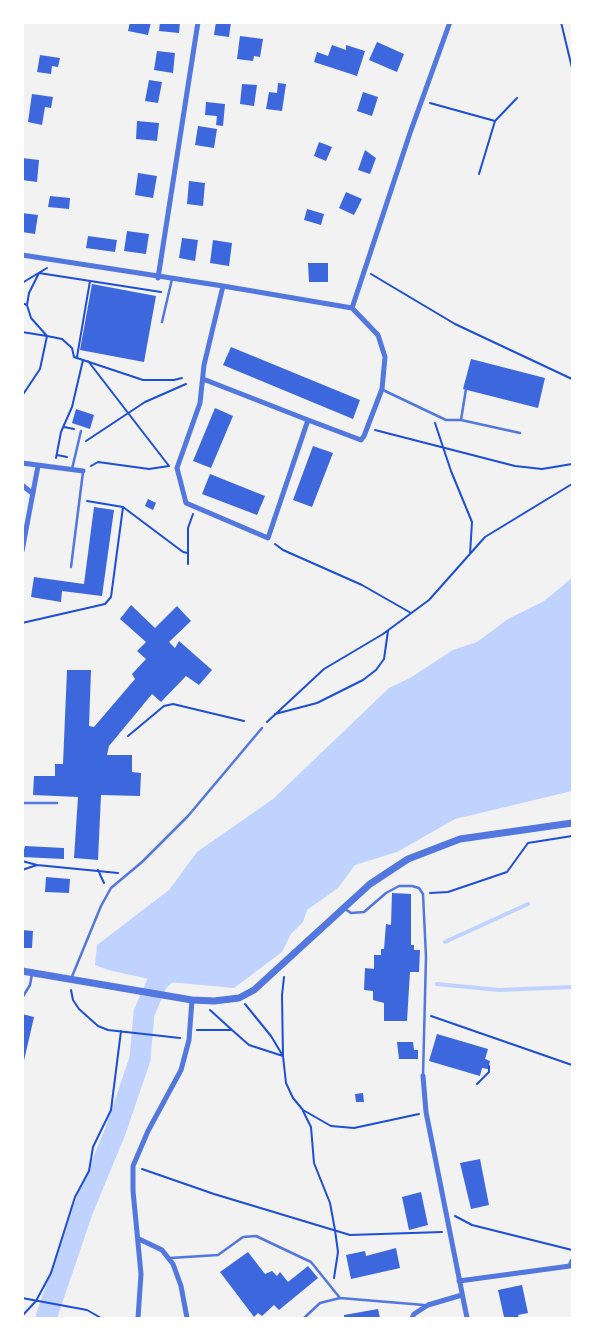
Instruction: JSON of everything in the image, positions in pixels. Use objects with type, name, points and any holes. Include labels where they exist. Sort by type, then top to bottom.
[{"type":"street","points":[[158,278],[198,22]]},
{"type":"street","points":[[352,308],[421,101],[450,22]]},
{"type":"street","points":[[22,256],[158,278],[223,286],[352,308],[378,335],[385,357],[382,389],[368,428],[361,440],[356,440],[203,379]]},
{"type":"street","points":[[223,286],[203,379],[200,403],[177,468],[186,503],[268,538],[308,420]]},
{"type":"street","points":[[22,463],[83,471]]},
{"type":"street","points":[[22,551],[38,466]]},
{"type":"street","points":[[22,485],[32,493]]},
{"type":"street","points":[[22,971],[196,1001],[239,998],[254,990],[370,884],[394,867],[422,853],[476,836],[572,823]]},
{"type":"street","points":[[138,1318],[141,1274],[132,1191],[133,1166],[148,1131],[175,1085],[189,1040],[196,1001]]},
{"type":"street","points":[[423,1076],[426,1112],[467,1318]]},
{"type":"street","points":[[138,1239],[162,1250],[168,1258],[177,1273],[187,1318]]},
{"type":"street","points":[[459,1281],[570,1266],[572,1261]]},
{"type":"street","points":[[412,1318],[414,1314],[428,1305],[462,1294]]},
{"type":"lane","points":[[162,322],[172,279]]},
{"type":"lane","points":[[382,389],[446,420],[461,420],[520,434]]},
{"type":"lane","points":[[461,420],[466,389]]},
{"type":"lane","points":[[72,470],[81,431]]},
{"type":"lane","points":[[71,567],[83,471]]},
{"type":"lane","points":[[70,980],[104,900],[112,888],[188,816],[262,728]]},
{"type":"lane","points":[[22,804],[57,803]]},
{"type":"lane","points":[[344,908],[351,913],[364,912],[386,893],[399,886],[419,888],[423,894],[425,1014],[423,1076]]},
{"type":"lane","points":[[22,998],[30,985],[32,973]]},
{"type":"lane","points":[[168,1258],[218,1255],[243,1237],[256,1236],[311,1262],[340,1298]]},
{"type":"lane","points":[[304,1318],[320,1303],[340,1298],[428,1305]]},
{"type":"path","points":[[561,22],[572,68]]},
{"type":"path","points":[[479,174],[495,121],[517,98]]},
{"type":"path","points":[[421,101],[495,121]]},
{"type":"path","points":[[22,282],[58,261]]},
{"type":"path","points":[[365,270],[455,324],[572,379]]},
{"type":"path","points":[[39,273],[169,294]]},
{"type":"path","points":[[39,273],[29,293],[27,305],[31,318],[47,336]]},
{"type":"path","points":[[77,358],[90,281]]},
{"type":"path","points":[[22,304],[27,305]]},
{"type":"path","points":[[22,332],[62,339],[72,348],[74,357],[144,380],[174,380],[182,378]]},
{"type":"path","points":[[22,396],[40,369],[47,336]]},
{"type":"path","points":[[53,468],[63,427],[72,407],[83,360]]},
{"type":"path","points":[[88,361],[169,466]]},
{"type":"path","points":[[78,444],[88,441],[145,402],[186,384]]},
{"type":"path","points":[[432,412],[472,522],[470,554]]},
{"type":"path","points":[[63,427],[81,431]]},
{"type":"path","points":[[368,428],[528,468],[542,469],[572,464]]},
{"type":"path","points":[[56,455],[74,458]]},
{"type":"path","points":[[83,471],[98,462],[149,469],[169,466],[177,468]]},
{"type":"path","points":[[262,728],[324,669],[388,630],[429,600],[485,537],[572,484]]},
{"type":"path","points":[[80,500],[123,507],[183,552],[188,553]]},
{"type":"path","points":[[22,623],[105,604],[111,597],[123,507]]},
{"type":"path","points":[[188,564],[191,521]]},
{"type":"path","points":[[268,538],[282,550],[362,585],[410,613]]},
{"type":"path","points":[[275,714],[317,702],[363,680],[376,670],[384,659],[388,630]]},
{"type":"path","points":[[128,736],[164,706],[173,704],[244,721]]},
{"type":"path","points":[[423,894],[448,892],[507,872],[528,843],[572,836]]},
{"type":"path","points":[[22,861],[37,865],[128,874]]},
{"type":"path","points":[[22,870],[37,865]]},
{"type":"path","points":[[98,870],[104,882],[104,900]]},
{"type":"path","points":[[285,961],[282,995],[286,1083],[311,1127],[314,1163],[330,1203],[338,1252],[332,1287]]},
{"type":"path","points":[[70,980],[72,1000],[88,1019],[108,1030],[189,1040]]},
{"type":"path","points":[[239,998],[271,1036],[284,1056]]},
{"type":"path","points":[[196,1001],[249,1045],[284,1056]]},
{"type":"path","points":[[425,1014],[572,1065]]},
{"type":"path","points":[[190,1030],[232,1030]]},
{"type":"path","points":[[22,1316],[36,1301],[51,1273],[75,1198],[89,1171],[93,1147],[111,1110],[121,1031]]},
{"type":"path","points":[[477,1084],[489,1072],[489,1066]]},
{"type":"path","points":[[303,1110],[331,1126],[354,1128],[426,1112]]},
{"type":"path","points":[[133,1166],[214,1194],[350,1235],[449,1231]]},
{"type":"path","points":[[445,1212],[472,1225],[572,1250]]},
{"type":"path","points":[[23,1297],[40,1303],[87,1310],[101,1318]]},
{"type":"water","points":[[572,578],[572,791],[455,819],[397,852],[355,865],[338,888],[307,910],[303,922],[291,934],[282,952],[234,988],[158,981],[108,970],[95,965],[97,945],[169,890],[197,852],[273,799],[389,688],[410,678],[453,650],[477,642],[508,619],[544,601]]},
{"type":"building","points":[[130,22],[151,22],[148,35],[128,31]]},
{"type":"building","points":[[160,22],[180,22],[179,33],[159,31]]},
{"type":"building","points":[[216,22],[231,22],[229,37],[214,35]]},
{"type":"building","points":[[240,36],[263,39],[260,57],[254,56],[253,61],[237,59]]},
{"type":"building","points":[[377,42],[404,54],[397,72],[369,60]]},
{"type":"building","points":[[332,45],[346,50],[346,45],[365,51],[357,76],[314,62],[317,52],[328,56]]},
{"type":"building","points":[[157,51],[175,53],[173,73],[154,70]]},
{"type":"building","points":[[40,55],[60,58],[58,67],[52,66],[51,74],[37,72]]},
{"type":"building","points":[[149,80],[162,82],[158,103],[145,101]]},
{"type":"building","points":[[278,83],[286,84],[282,111],[266,109],[269,92],[277,93]]},
{"type":"building","points":[[242,84],[257,85],[254,106],[240,104]]},
{"type":"building","points":[[363,92],[378,97],[372,116],[357,111]]},
{"type":"building","points":[[32,94],[53,97],[51,108],[45,107],[42,125],[28,122]]},
{"type":"building","points":[[206,102],[225,104],[223,126],[216,125],[217,116],[205,115]]},
{"type":"building","points":[[137,121],[159,123],[157,141],[136,139]]},
{"type":"building","points":[[198,126],[217,129],[214,148],[195,145]]},
{"type":"building","points":[[319,142],[332,147],[326,161],[314,156]]},
{"type":"building","points":[[365,150],[376,158],[370,174],[358,170]]},
{"type":"building","points":[[22,158],[39,160],[37,182],[22,180]]},
{"type":"building","points":[[138,173],[157,176],[153,198],[135,195]]},
{"type":"building","points":[[189,181],[205,183],[203,206],[187,204]]},
{"type":"building","points":[[346,192],[362,199],[354,215],[339,208]]},
{"type":"building","points":[[50,196],[70,198],[69,209],[48,207]]},
{"type":"building","points":[[307,209],[324,214],[321,225],[304,220]]},
{"type":"building","points":[[22,213],[38,215],[35,234],[22,232]]},
{"type":"building","points":[[127,231],[149,234],[146,254],[124,251]]},
{"type":"building","points":[[88,236],[117,240],[115,252],[86,248]]},
{"type":"building","points":[[182,238],[198,240],[195,261],[179,258]]},
{"type":"building","points":[[213,240],[232,243],[229,266],[210,263]]},
{"type":"building","points":[[308,263],[328,263],[328,282],[309,282]]},
{"type":"building","points":[[92,284],[156,296],[144,362],[80,350]]},
{"type":"building","points":[[231,347],[360,400],[353,419],[223,365]]},
{"type":"building","points":[[471,359],[545,378],[538,408],[463,389]]},
{"type":"building","points":[[215,408],[233,416],[211,468],[193,461]]},
{"type":"building","points":[[76,409],[94,415],[90,429],[72,423]]},
{"type":"building","points":[[313,446],[333,453],[312,507],[293,500]]},
{"type":"building","points":[[210,474],[265,496],[257,515],[202,494]]},
{"type":"building","points":[[148,499],[156,503],[153,510],[145,506]]},
{"type":"building","points":[[94,507],[114,510],[102,596],[62,591],[61,602],[31,597],[34,577],[84,584]]},
{"type":"building","points":[[131,605],[155,628],[177,606],[191,621],[169,642],[175,648],[179,641],[212,670],[199,685],[186,676],[161,702],[152,694],[109,746],[107,755],[132,755],[132,772],[141,773],[140,796],[101,795],[98,860],[74,858],[78,797],[33,795],[34,776],[55,776],[55,764],[63,764],[67,670],[91,670],[89,726],[94,727],[135,679],[132,674],[146,659],[137,651],[146,642],[120,619]]},
{"type":"building","points":[[25,846],[64,848],[64,859],[22,857]]},
{"type":"building","points":[[46,877],[70,879],[69,893],[45,892]]},
{"type":"building","points":[[392,893],[411,894],[411,945],[414,945],[414,950],[420,950],[419,972],[410,972],[407,1021],[384,1021],[384,1003],[373,1000],[373,991],[364,990],[365,968],[374,969],[374,955],[381,955],[381,949],[384,949],[386,924],[391,925]]},
{"type":"building","points":[[22,930],[33,931],[32,948],[22,948]]},
{"type":"building","points":[[22,1014],[34,1017],[23,1065],[22,1064]]},
{"type":"building","points":[[437,1034],[488,1049],[485,1059],[490,1061],[488,1069],[482,1068],[480,1076],[429,1061]]},
{"type":"building","points":[[397,1042],[413,1042],[414,1050],[418,1050],[418,1059],[399,1059]]},
{"type":"building","points":[[363,1093],[364,1102],[356,1102],[355,1094]]},
{"type":"building","points":[[480,1159],[489,1205],[471,1209],[460,1163]]},
{"type":"building","points":[[421,1192],[428,1225],[409,1230],[402,1197]]},
{"type":"building","points":[[396,1248],[400,1268],[351,1279],[346,1255],[365,1251],[366,1256]]},
{"type":"building","points":[[248,1252],[265,1274],[272,1271],[277,1276],[280,1272],[288,1282],[308,1266],[318,1278],[279,1310],[274,1305],[262,1316],[258,1313],[254,1317],[220,1272]]},
{"type":"building","points":[[522,1285],[528,1313],[518,1315],[519,1318],[499,1318],[504,1317],[498,1290]]},
{"type":"building","points":[[378,1309],[380,1318],[344,1318],[344,1315]]},
{"type":"waterway","points":[[445,942],[528,904]]},
{"type":"waterway","points":[[46,1318],[82,1212],[115,1132],[140,1059],[144,1013],[158,981],[180,962]]},
{"type":"waterway","points":[[437,984],[499,990],[572,987]]}]
